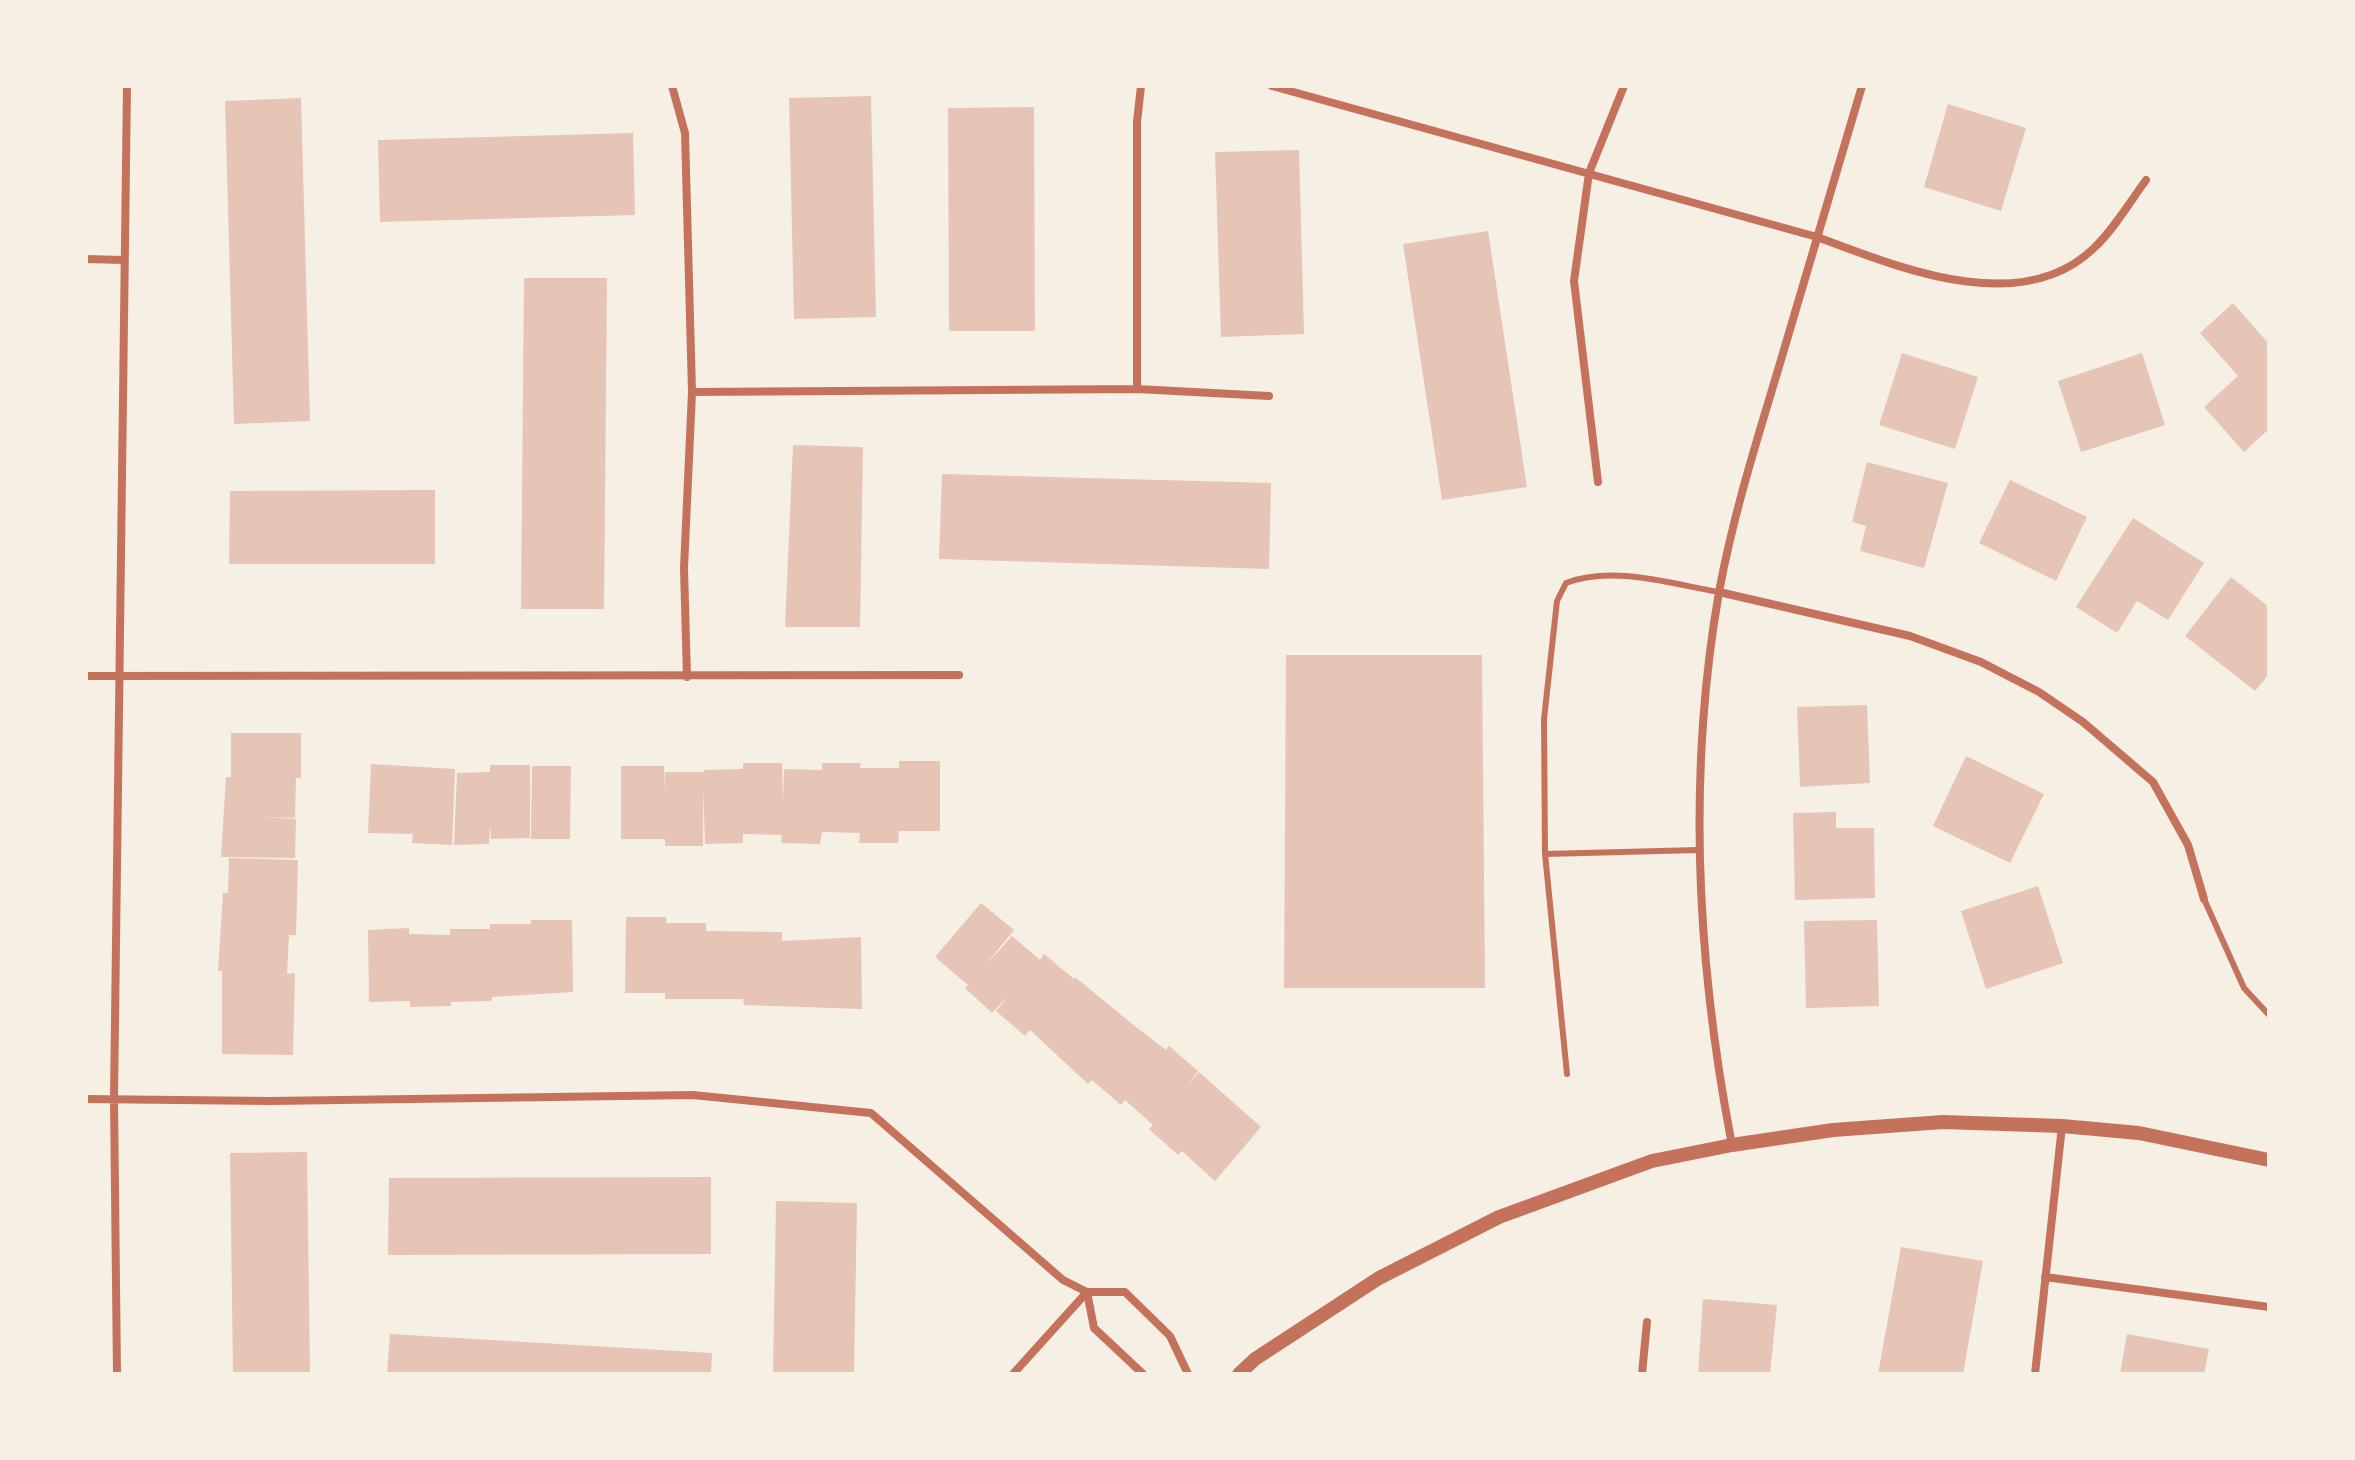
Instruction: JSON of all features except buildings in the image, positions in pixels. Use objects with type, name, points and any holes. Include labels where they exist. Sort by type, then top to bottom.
[{"type":"street","points":[[117,1374],[114,1099],[127,86]]},
{"type":"street","points":[[672,86],[685,133],[692,392],[684,568],[687,677]]},
{"type":"street","points":[[1137,389],[1137,122],[1141,86]]},
{"type":"street","points":[[1272,86],[1817,237],[1899,267],[1997,286],[2032,282],[2060,272],[2094,249],[2146,180]]},
{"type":"street","points":[[1598,482],[1574,281],[1589,173],[1624,86]]},
{"type":"street","points":[[1732,1145],[1705,958],[1698,850],[1707,684],[1719,592],[1740,497],[1862,86]]},
{"type":"street","points":[[86,259],[123,260]]},
{"type":"street","points":[[692,392],[1137,389],[1269,396]]},
{"type":"street","points":[[1719,592],[1910,636],[1981,662],[2039,692],[2083,722],[2153,782],[2188,845],[2204,899]]},
{"type":"street","points":[[86,676],[959,675]]},
{"type":"street","points":[[86,1099],[270,1101],[693,1095],[871,1113],[1063,1280],[1087,1292],[1125,1292],[1170,1336],[1188,1374]]},
{"type":"street","points":[[1239,1374],[1255,1359],[1379,1278],[1499,1217],[1652,1161],[1833,1130],[1943,1122],[2062,1126],[2139,1133],[2269,1160]]},
{"type":"street","points":[[2035,1374],[2062,1126]]},
{"type":"street","points":[[2045,1277],[2269,1307]]},
{"type":"street","points":[[1013,1374],[1087,1292]]},
{"type":"street","points":[[1087,1292],[1094,1328],[1143,1374]]},
{"type":"street","points":[[1642,1374],[1647,1322]]},
{"type":"lane","points":[[1567,1074],[1545,854],[1544,719],[1557,601],[1566,583],[1585,576],[1624,576],[1719,592]]},
{"type":"lane","points":[[1545,854],[1698,850]]},
{"type":"lane","points":[[2204,899],[2244,988],[2269,1015]]}]
